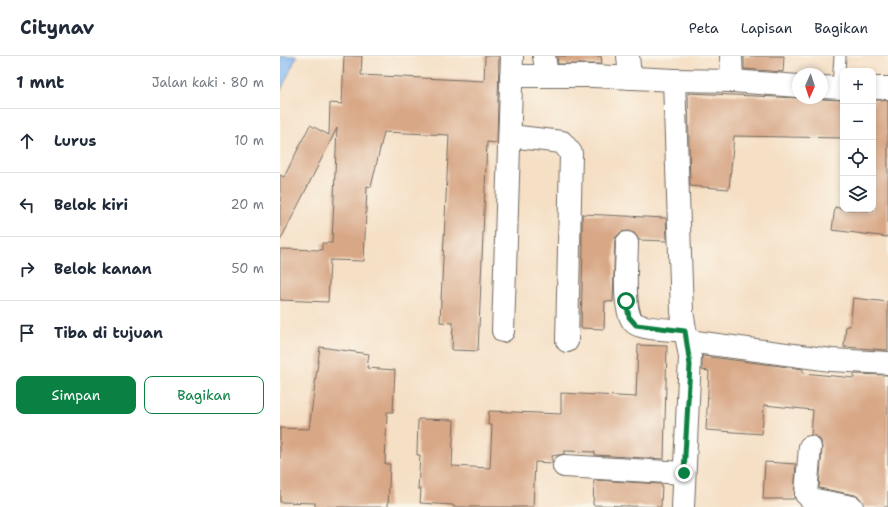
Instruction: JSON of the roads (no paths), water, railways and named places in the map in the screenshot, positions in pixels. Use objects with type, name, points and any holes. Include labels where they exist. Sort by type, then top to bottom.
[{"type":"street","points":[[628,56],[630,78]]},
{"type":"street","points":[[731,56],[732,81]]},
{"type":"street","points":[[503,331],[512,66],[546,66],[630,78],[732,81],[792,86]]},
{"type":"street","points":[[674,80],[682,312],[690,365],[683,507]]},
{"type":"street","points":[[876,88],[888,88]]},
{"type":"street","points":[[510,136],[562,142],[571,153],[567,341]]},
{"type":"street","points":[[627,243],[626,301],[629,317],[633,322],[641,326],[686,336],[831,360],[888,363]]},
{"type":"street","points":[[810,447],[806,494],[811,499],[846,506]]},
{"type":"street","points":[[564,466],[684,473]]},
{"type":"lane","points":[[834,88],[840,56]]},
{"type":"water","points":[[280,56],[297,56],[280,92]]}]
